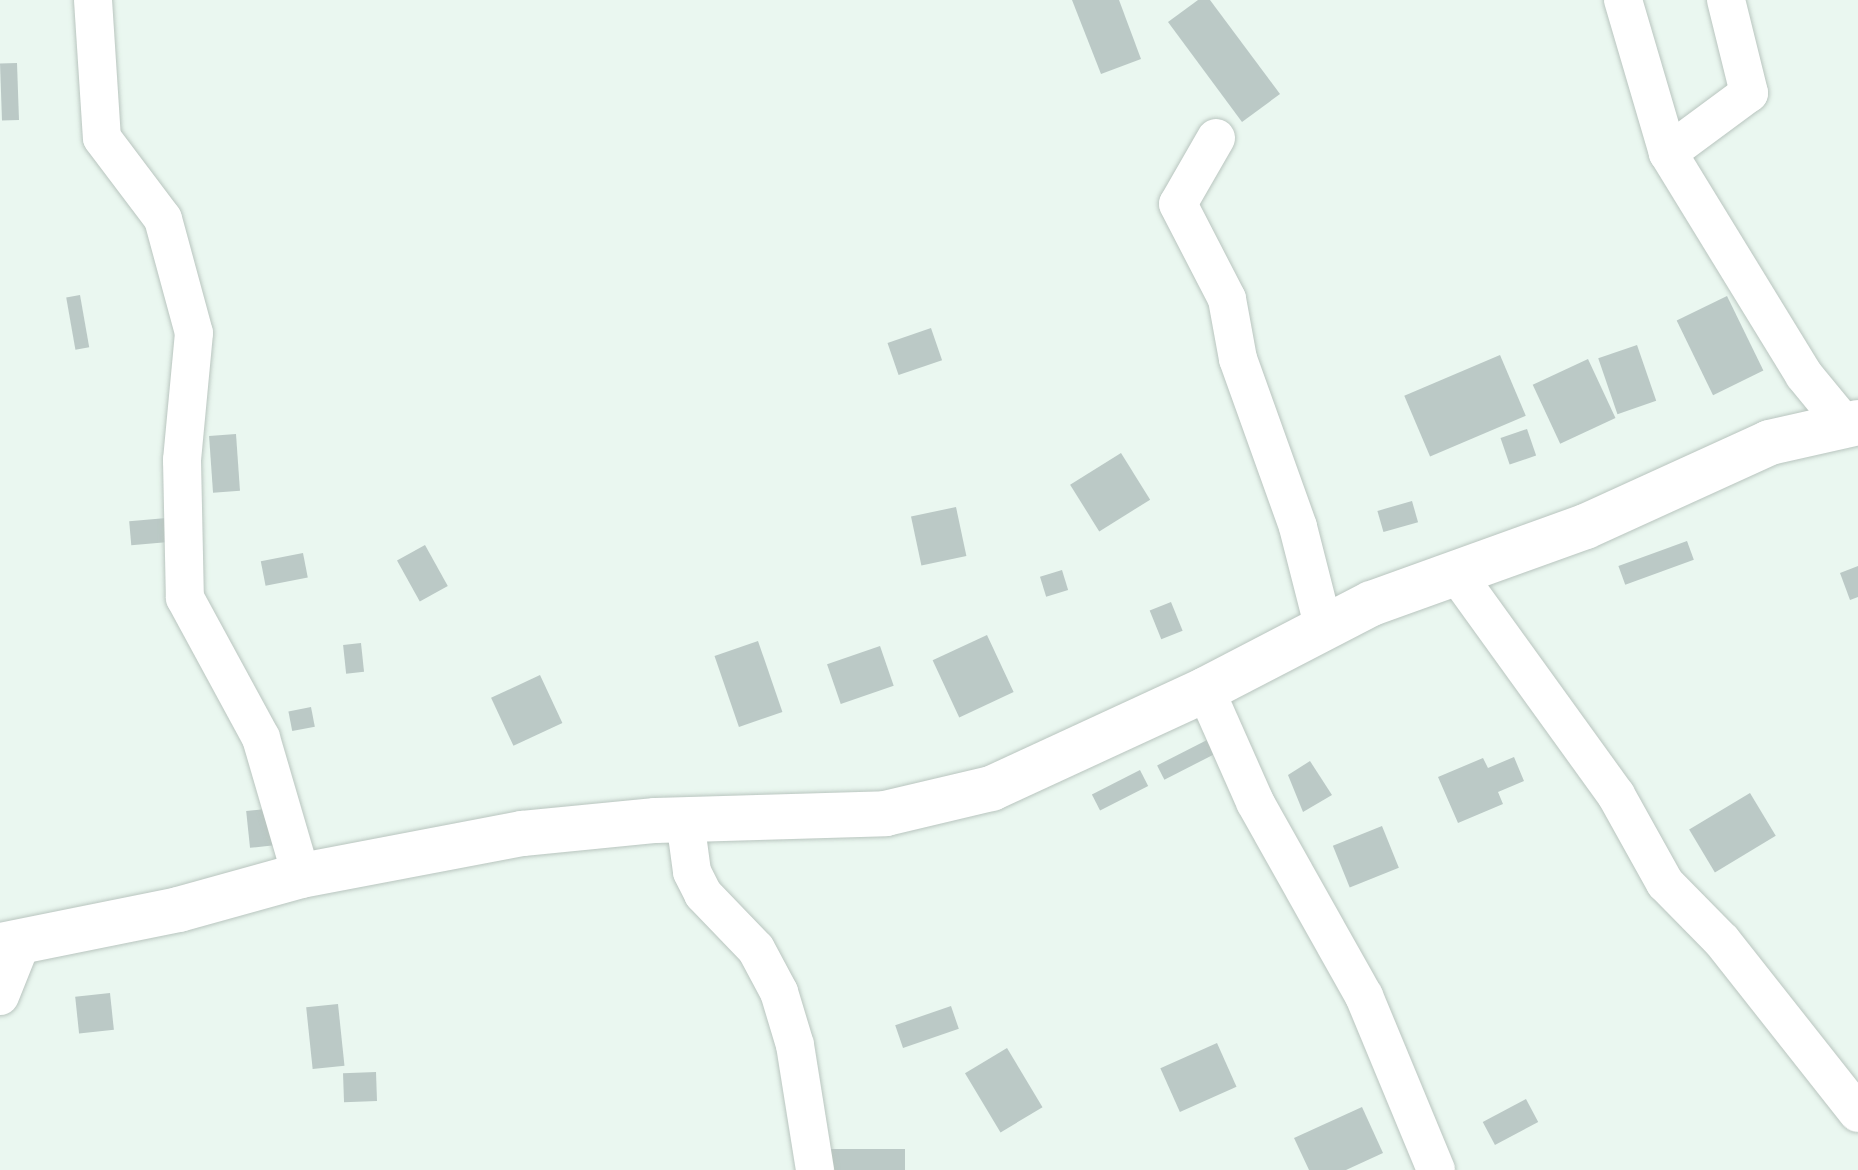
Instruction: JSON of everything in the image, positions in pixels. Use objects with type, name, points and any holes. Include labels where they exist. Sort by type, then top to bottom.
[{"type":"street","points":[[93,0],[102,138],[163,219],[194,333],[182,460],[186,598],[262,738],[301,875]]},
{"type":"street","points":[[1623,0],[1668,153],[1804,375],[1852,423]]},
{"type":"street","points":[[1668,153],[1749,93],[1726,0]]},
{"type":"street","points":[[1216,138],[1178,204],[1227,299],[1238,359],[1298,527],[1323,626]]},
{"type":"street","points":[[0,996],[11,943],[301,875],[522,834],[685,820],[885,814],[992,788],[1206,690],[1323,626],[1458,576],[1768,442],[1852,423]]},
{"type":"street","points":[[1458,576],[1616,795],[1665,883],[1722,941],[1858,1113]]},
{"type":"street","points":[[1206,690],[1255,802],[1364,996],[1436,1170]]},
{"type":"street","points":[[685,820],[692,872],[703,894],[756,950],[779,992],[795,1045],[816,1170]]},
{"type":"building","points":[[1072,0],[1119,0],[1141,59],[1101,74]]},
{"type":"building","points":[[1198,0],[1210,0],[1280,94],[1242,122],[1168,22]]},
{"type":"building","points":[[17,63],[19,120],[2,121],[0,64]]},
{"type":"building","points":[[80,295],[89,347],[75,350],[66,297]]},
{"type":"building","points":[[1727,296],[1763,371],[1713,395],[1677,321]]},
{"type":"building","points":[[931,328],[942,360],[899,375],[888,343]]},
{"type":"building","points":[[1637,345],[1656,401],[1617,414],[1598,358]]},
{"type":"building","points":[[1500,355],[1526,416],[1430,456],[1404,396]]},
{"type":"building","points":[[1588,359],[1615,418],[1560,444],[1533,385]]},
{"type":"building","points":[[1527,429],[1536,455],[1510,465],[1501,438]]},
{"type":"building","points":[[236,434],[240,491],[213,493],[209,436]]},
{"type":"building","points":[[1121,453],[1150,500],[1099,531],[1070,485]]},
{"type":"building","points":[[1412,501],[1418,522],[1383,532],[1377,511]]},
{"type":"building","points":[[956,507],[966,556],[921,565],[911,517]]},
{"type":"building","points":[[178,517],[180,541],[131,545],[129,521]]},
{"type":"building","points":[[1687,541],[1694,560],[1625,585],[1618,566]]},
{"type":"building","points":[[425,545],[448,586],[420,602],[397,561]]},
{"type":"building","points":[[303,553],[308,578],[266,586],[261,561]]},
{"type":"building","points":[[1858,566],[1858,597],[1850,600],[1840,573]]},
{"type":"building","points":[[1062,570],[1068,590],[1046,597],[1040,577]]},
{"type":"building","points":[[1171,602],[1183,631],[1161,639],[1150,611]]},
{"type":"building","points":[[987,635],[1014,692],[959,717],[933,660]]},
{"type":"building","points":[[758,641],[782,712],[739,727],[715,656]]},
{"type":"building","points":[[361,643],[364,672],[346,674],[343,645]]},
{"type":"building","points":[[880,646],[894,686],[841,704],[827,664]]},
{"type":"building","points":[[540,675],[562,723],[513,746],[491,698]]},
{"type":"building","points":[[311,707],[315,727],[292,731],[288,711]]},
{"type":"building","points":[[1207,740],[1214,754],[1164,780],[1157,765]]},
{"type":"building","points":[[1514,757],[1524,781],[1498,792],[1503,804],[1458,823],[1438,777],[1483,758],[1488,768]]},
{"type":"building","points":[[1310,761],[1332,795],[1303,812],[1288,775]]},
{"type":"building","points":[[1140,770],[1148,786],[1100,811],[1092,795]]},
{"type":"building","points":[[1750,793],[1776,836],[1715,872],[1689,830]]},
{"type":"building","points":[[275,808],[279,845],[250,848],[246,811]]},
{"type":"building","points":[[1382,826],[1399,868],[1350,888],[1333,846]]},
{"type":"building","points":[[110,993],[114,1030],[79,1033],[75,997]]},
{"type":"building","points":[[338,1004],[344,1066],[313,1069],[306,1007]]},
{"type":"building","points":[[951,1006],[959,1029],[903,1048],[895,1025]]},
{"type":"building","points":[[1217,1043],[1237,1087],[1180,1112],[1160,1068]]},
{"type":"building","points":[[1007,1048],[1043,1107],[1001,1132],[965,1073]]},
{"type":"building","points":[[376,1072],[377,1101],[344,1102],[343,1073]]},
{"type":"building","points":[[1526,1099],[1538,1122],[1495,1145],[1483,1122]]},
{"type":"building","points":[[1362,1107],[1383,1153],[1346,1170],[1309,1170],[1294,1138]]},
{"type":"building","points":[[825,1149],[905,1149],[905,1170],[825,1170]]}]
